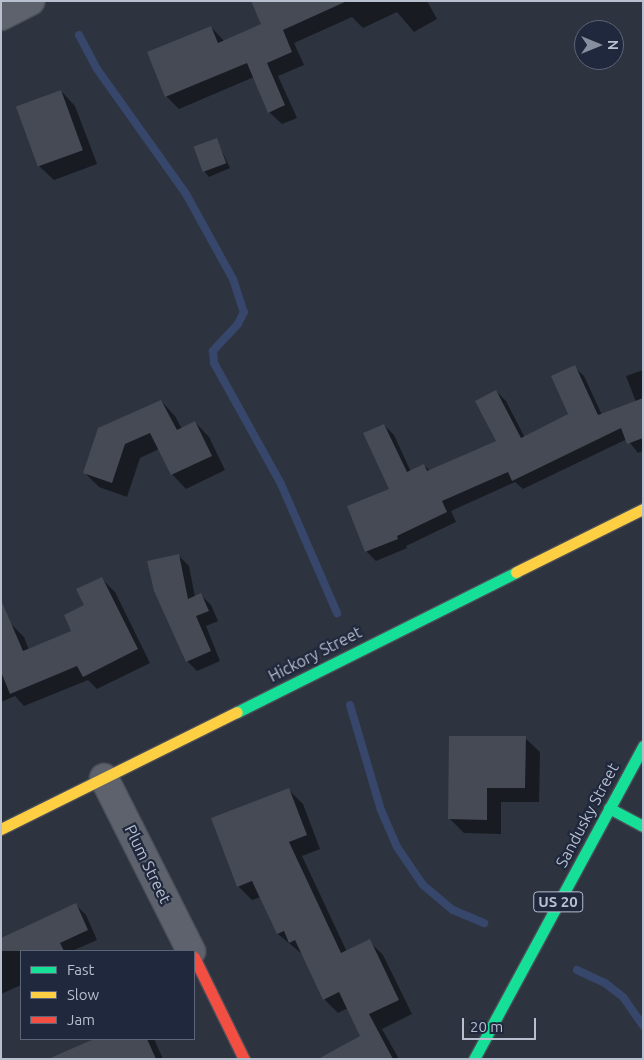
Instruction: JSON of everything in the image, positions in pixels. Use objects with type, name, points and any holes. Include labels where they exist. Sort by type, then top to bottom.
[{"type":"street","points":[[1,16],[30,1]]},
{"type":"street","name":"Hickory Street","points":[[1,829],[643,509]]},
{"type":"street","name":"Sandusky Street","points":[[474,1059],[643,746]]},
{"type":"street","name":"Plum Street","points":[[104,778],[190,950]]},
{"type":"street","points":[[609,808],[643,826]]},
{"type":"street","points":[[195,959],[244,1059]]},
{"type":"building","points":[[251,1],[347,1],[283,30],[292,52],[267,63],[285,105],[268,113],[247,63],[165,97],[147,52],[211,26],[218,43],[261,24]]},
{"type":"building","points":[[61,90],[83,150],[38,167],[16,106]]},
{"type":"building","points":[[217,138],[226,163],[203,172],[194,147]]},
{"type":"building","points":[[575,365],[598,415],[643,398],[643,438],[627,444],[621,428],[512,481],[508,472],[442,501],[447,512],[397,536],[398,539],[365,552],[347,506],[389,489],[363,433],[384,424],[407,472],[424,464],[427,471],[496,441],[475,401],[496,390],[521,438],[568,414],[551,376]]},
{"type":"building","points":[[161,400],[177,430],[195,421],[212,456],[171,475],[150,433],[125,444],[112,483],[83,473],[98,428]]},
{"type":"building","points":[[179,554],[188,599],[201,593],[209,611],[196,616],[211,651],[186,662],[154,591],[147,561]]},
{"type":"building","points":[[102,577],[138,649],[83,677],[77,666],[10,694],[1,672],[1,600],[23,651],[71,631],[64,615],[84,605],[76,589]]},
{"type":"building","points":[[449,736],[526,736],[525,788],[487,788],[487,820],[448,819]]},
{"type":"building","points":[[289,788],[307,835],[289,842],[341,953],[370,939],[399,1000],[369,1014],[393,1059],[318,1059],[360,1036],[339,992],[323,1000],[295,940],[289,943],[284,931],[277,934],[252,881],[237,887],[211,818]]},
{"type":"building","points":[[76,903],[88,930],[60,943],[64,950],[1,951],[1,938]]},
{"type":"building","points":[[92,1040],[147,1040],[156,1059],[48,1059]]},
{"type":"waterway","points":[[79,35],[97,69],[186,194],[233,279],[244,312],[238,324],[213,351],[214,363],[281,484],[337,613]]},
{"type":"waterway","points":[[350,705],[381,810],[397,847],[423,885],[453,910],[484,923]]},
{"type":"waterway","points":[[577,970],[605,983],[623,997],[643,1026]]},
{"type":"traffic: fast","points":[[237,712],[516,572]]},
{"type":"traffic: fast","points":[[474,1059],[643,746]]},
{"type":"traffic: fast","points":[[609,808],[643,826]]},
{"type":"traffic: slow","points":[[516,572],[643,509]]},
{"type":"traffic: slow","points":[[1,829],[237,712]]},
{"type":"traffic: jam","points":[[195,959],[244,1059]]}]
